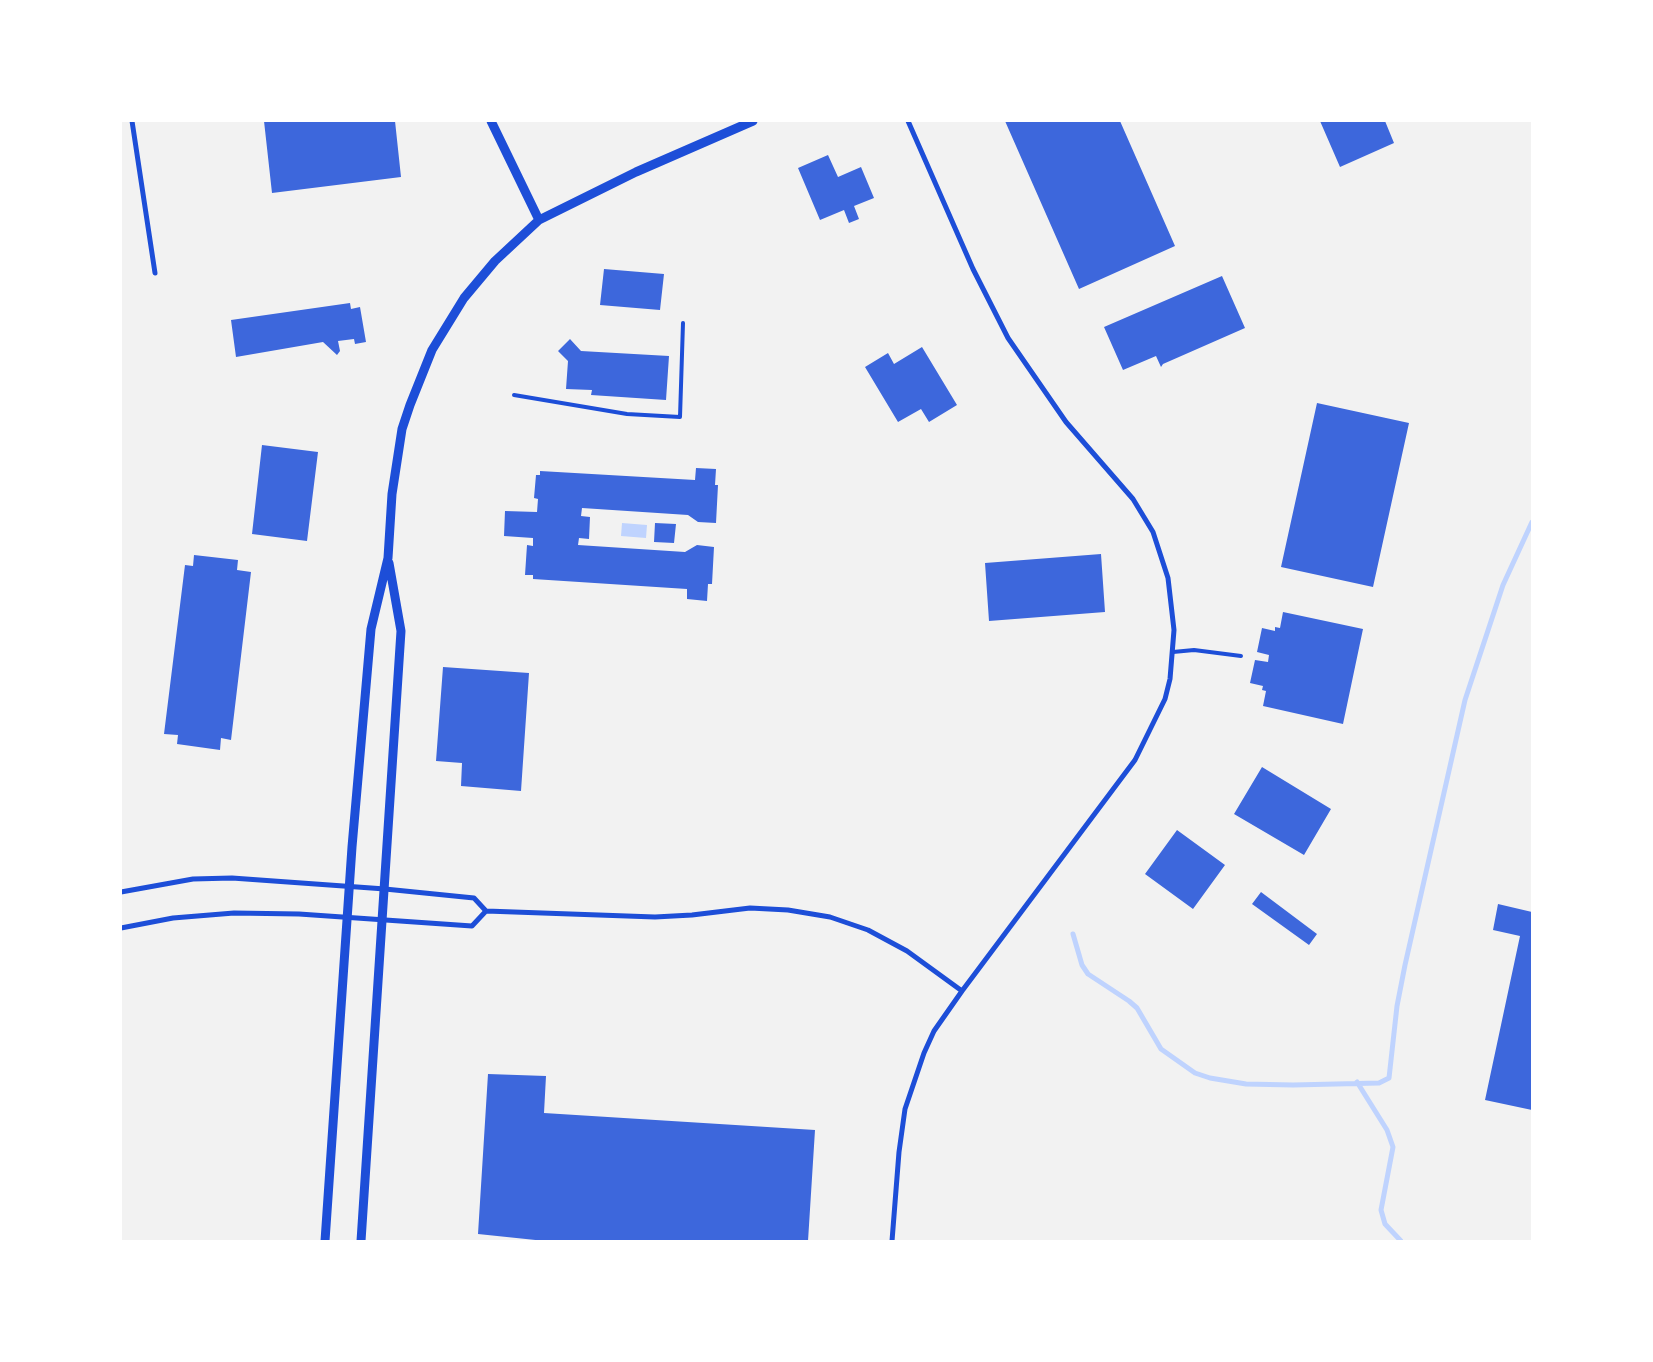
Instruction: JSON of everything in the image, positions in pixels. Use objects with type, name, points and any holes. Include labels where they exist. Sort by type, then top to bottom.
[{"type":"street","points":[[132,121],[155,273]]},
{"type":"street","points":[[491,121],[538,220]]},
{"type":"street","points":[[325,1241],[350,886],[371,630],[388,558],[392,494],[402,430],[432,350],[470,291],[495,261],[538,220],[636,172],[753,121]]},
{"type":"street","points":[[892,1241],[899,1152],[909,1093],[934,1031],[962,990],[1135,760],[1165,699],[1173,652],[1172,604],[1168,578],[1152,532],[1133,499],[1066,422],[1008,338],[973,269],[908,121]]},
{"type":"street","points":[[361,1241],[400,631],[388,558]]},
{"type":"street","points":[[121,892],[193,880],[232,878],[350,886],[474,898],[486,911],[655,917],[692,916],[750,908],[805,913],[830,917],[868,930],[908,951],[962,990]]},
{"type":"street","points":[[121,928],[173,918],[234,913],[348,917],[472,926],[486,911]]},
{"type":"lane","points":[[514,395],[627,414],[680,416],[683,323]]},
{"type":"lane","points":[[1173,652],[1194,650],[1241,656]]},
{"type":"water","points":[[622,523],[647,525],[646,538],[621,536]]},
{"type":"building","points":[[264,121],[395,121],[401,177],[272,193]]},
{"type":"building","points":[[1005,121],[1120,121],[1175,246],[1079,289]]},
{"type":"building","points":[[1320,121],[1385,121],[1394,143],[1340,167]]},
{"type":"building","points":[[828,155],[838,177],[861,167],[874,198],[854,206],[859,219],[849,223],[844,210],[820,220],[798,168]]},
{"type":"building","points":[[604,269],[664,274],[660,310],[600,305]]},
{"type":"building","points":[[1222,276],[1245,328],[1163,364],[1161,367],[1156,356],[1123,370],[1104,327]]},
{"type":"building","points":[[350,303],[351,309],[360,307],[366,342],[355,344],[354,339],[338,341],[340,351],[337,355],[323,342],[236,357],[231,320]]},
{"type":"building","points":[[570,339],[581,351],[669,356],[666,400],[591,395],[592,390],[566,389],[568,361],[558,351]]},
{"type":"building","points":[[922,347],[957,405],[929,422],[921,409],[898,422],[865,367],[888,353],[894,364]]},
{"type":"building","points":[[1317,403],[1409,423],[1373,587],[1281,567]]},
{"type":"building","points":[[262,445],[318,452],[307,541],[252,534]]},
{"type":"building","points":[[696,468],[716,469],[715,485],[718,485],[716,523],[698,522],[688,515],[582,508],[581,516],[590,517],[589,539],[579,538],[578,545],[685,552],[697,545],[714,547],[712,584],[708,584],[707,601],[687,599],[687,589],[533,579],[533,575],[525,575],[527,545],[533,546],[533,538],[504,536],[505,511],[537,512],[538,499],[534,498],[536,475],[540,475],[540,471],[695,480]]},
{"type":"building","points":[[655,523],[676,524],[674,543],[654,542]]},
{"type":"building","points":[[1101,554],[1105,612],[989,621],[985,563]]},
{"type":"building","points":[[194,555],[238,560],[237,570],[251,572],[231,740],[221,738],[220,750],[177,744],[178,735],[164,734],[185,565],[193,566]]},
{"type":"building","points":[[1283,612],[1363,629],[1343,724],[1263,706],[1266,691],[1262,690],[1263,686],[1250,683],[1255,660],[1268,662],[1269,655],[1257,652],[1262,628],[1275,631],[1275,627],[1280,628]]},
{"type":"building","points":[[443,667],[529,673],[521,791],[461,786],[462,763],[436,761]]},
{"type":"building","points":[[1262,767],[1331,809],[1304,855],[1234,814]]},
{"type":"building","points":[[1177,830],[1225,865],[1193,909],[1145,874]]},
{"type":"building","points":[[1261,892],[1317,934],[1309,945],[1252,904]]},
{"type":"building","points":[[1498,904],[1532,912],[1532,1110],[1485,1100],[1520,936],[1493,930]]},
{"type":"building","points":[[488,1074],[546,1076],[544,1113],[815,1130],[808,1241],[545,1241],[478,1234]]},
{"type":"waterway","points":[[1073,934],[1082,965],[1088,974],[1137,1008],[1161,1049],[1195,1073],[1210,1078],[1246,1084],[1379,1083],[1389,1078],[1397,1006],[1405,965],[1465,700],[1503,585],[1532,522]]},
{"type":"waterway","points":[[1357,1082],[1387,1130],[1393,1147],[1381,1210],[1385,1224],[1401,1241]]}]
